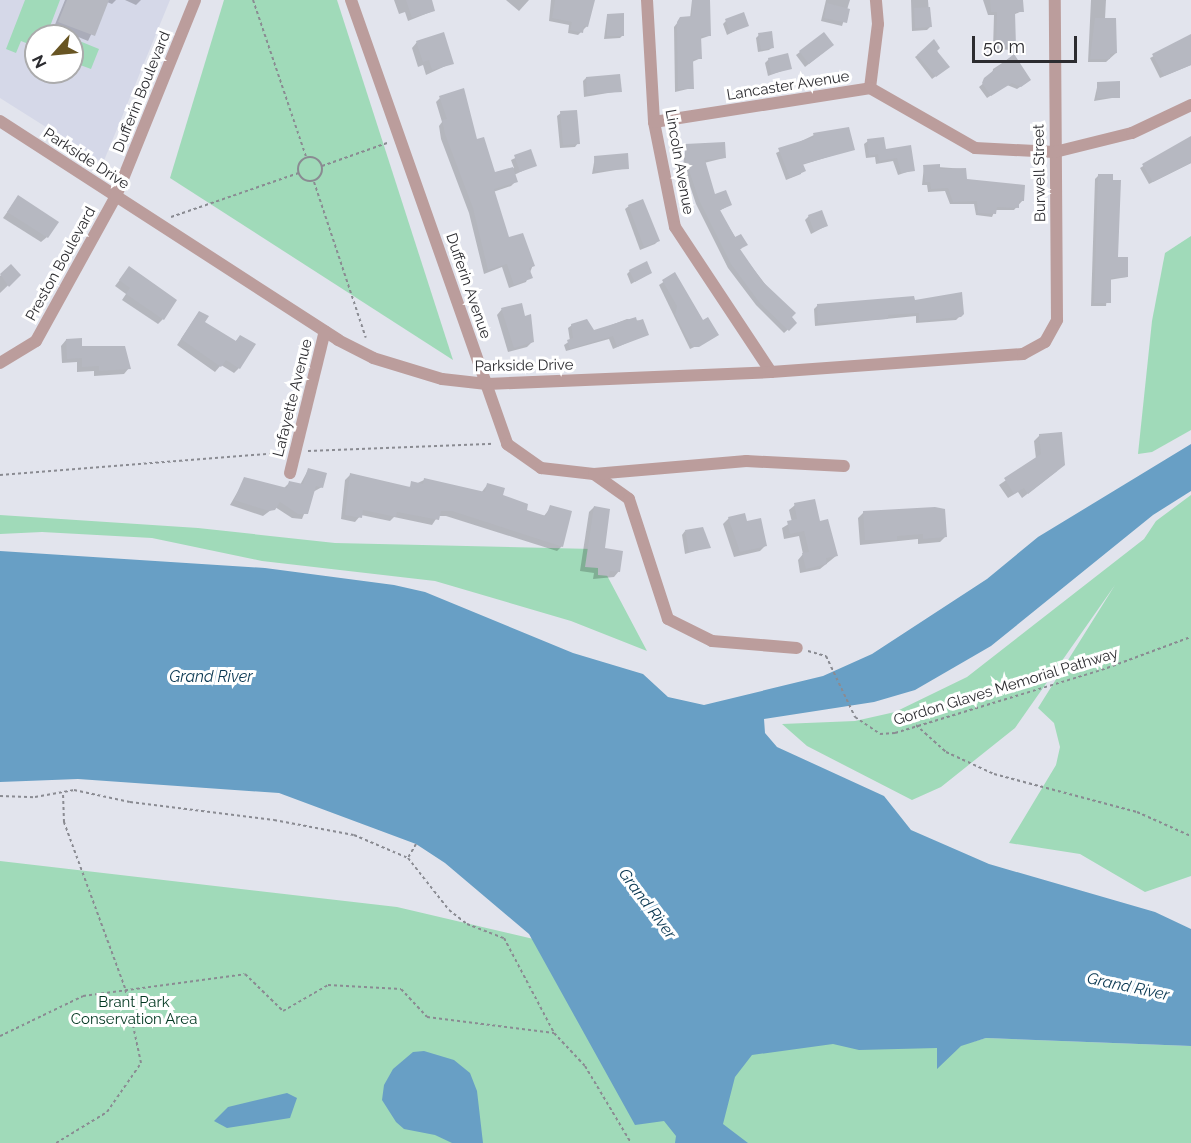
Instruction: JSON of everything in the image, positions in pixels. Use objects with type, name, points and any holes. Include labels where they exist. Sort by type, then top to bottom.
[{"type":"street","name":"Dufferin Boulevard","points":[[116,196],[195,0]]},
{"type":"street","name":"Dufferin Avenue","points":[[351,0],[507,444]]},
{"type":"street","name":"Lincoln Avenue","points":[[647,0],[654,122],[675,227],[771,372]]},
{"type":"street","points":[[870,88],[878,24],[876,0]]},
{"type":"street","name":"Burwell Street","points":[[1045,342],[1057,320],[1055,0]]},
{"type":"street","name":"Lancaster Avenue","points":[[654,122],[870,88],[975,148],[1055,152],[1132,133],[1191,105]]},
{"type":"street","name":"Parkside Drive","points":[[0,121],[326,331],[373,358],[442,379],[487,384],[771,372],[1023,354],[1045,342]]},
{"type":"street","name":"Preston Boulevard","points":[[0,363],[36,341],[116,196]]},
{"type":"street","name":"Lafayette Avenue","points":[[290,473],[326,331]]},
{"type":"street","points":[[507,444],[541,468],[594,474],[746,460],[844,466]]},
{"type":"street","points":[[594,474],[629,499],[668,619],[712,640],[797,648]]},
{"type":"path","points":[[253,0],[306,157],[322,166],[400,139]]},
{"type":"path","points":[[299,173],[299,165],[306,157]]},
{"type":"path","points":[[314,182],[321,177],[322,166]]},
{"type":"path","points":[[156,222],[299,173],[314,182],[373,358]]},
{"type":"path","points":[[0,475],[295,452],[507,444]]},
{"type":"path","name":"Gordon Glaves Memorial Pathway","points":[[797,648],[826,656],[855,717],[880,734],[1107,668],[1191,637]]},
{"type":"path","points":[[916,725],[946,752],[994,774],[1137,812],[1191,836]]},
{"type":"path","points":[[0,796],[74,790],[130,802],[285,822],[354,835],[408,858],[449,910],[467,924],[504,938],[554,1033],[585,1066],[631,1143]]},
{"type":"path","points":[[56,1143],[107,1112],[141,1063],[125,988],[64,822],[63,792]]},
{"type":"path","points":[[408,858],[416,844]]},
{"type":"path","points":[[0,1036],[83,996],[125,988],[244,974],[283,1011],[328,985],[401,989],[427,1017],[554,1033]]},
{"type":"shaded area","points":[[0,0],[170,0],[103,163],[0,98]]},
{"type":"green space","points":[[25,0],[60,0],[51,24],[24,24],[24,42],[21,41],[16,53],[6,49]]},
{"type":"green space","points":[[224,0],[337,0],[453,360],[170,178]]},
{"type":"green space","points":[[84,43],[99,49],[91,69],[84,66]]},
{"type":"green space","points":[[1191,236],[1191,430],[1152,452],[1138,454],[1152,321],[1165,253]]},
{"type":"green space","points":[[1191,495],[1191,876],[1145,892],[1080,854],[1009,843],[1056,765],[1060,747],[1054,723],[1038,708],[1115,585],[1015,728],[941,787],[912,800],[807,746],[782,724],[855,721],[895,712],[967,677],[1144,539],[1156,521]]},
{"type":"green space","points":[[0,515],[198,528],[335,543],[593,549],[647,651],[571,621],[435,581],[262,561],[152,538],[42,532],[0,534]]},
{"type":"green space","name":"Brant Park Conservation Area","points":[[0,861],[397,907],[972,1042],[986,1038],[1191,1046],[1191,1143],[0,1143]]},
{"type":"water","name":"Grand River","points":[[1191,444],[1191,491],[1153,515],[991,646],[915,690],[874,702],[764,719],[765,733],[777,747],[884,796],[911,830],[989,864],[1155,912],[1191,929],[1191,1046],[986,1038],[961,1046],[937,1069],[937,1048],[859,1050],[833,1044],[752,1055],[735,1077],[723,1124],[748,1143],[675,1143],[676,1136],[664,1121],[635,1125],[529,934],[445,863],[416,844],[279,793],[78,779],[0,782],[0,551],[265,568],[394,585],[425,592],[573,653],[643,674],[668,697],[704,705],[823,676],[872,654],[987,579],[1038,537]]},
{"type":"water","points":[[424,1051],[454,1060],[470,1073],[477,1091],[483,1143],[452,1143],[435,1135],[404,1129],[396,1122],[382,1100],[384,1085],[393,1069],[413,1052]]},
{"type":"water","points":[[287,1093],[297,1098],[290,1118],[227,1128],[214,1121],[228,1107]]},
{"type":"building","points":[[67,0],[109,0],[95,36],[84,32],[84,24],[58,22]]},
{"type":"building","points":[[406,0],[432,0],[435,11],[412,18]]},
{"type":"building","points":[[555,0],[595,0],[588,27],[584,26],[583,33],[570,30],[572,22],[552,18]]},
{"type":"building","points":[[692,0],[710,0],[711,36],[701,36],[702,59],[693,59],[694,89],[678,89],[677,22],[680,17],[692,16]]},
{"type":"building","points":[[990,0],[1023,0],[1024,12],[1015,12],[1016,47],[996,47],[997,12],[991,12]]},
{"type":"building","points":[[827,3],[850,9],[847,23],[824,18]]},
{"type":"building","points":[[930,7],[932,27],[915,28],[914,8]]},
{"type":"building","points":[[744,12],[749,26],[730,33],[725,19]]},
{"type":"building","points":[[624,13],[624,36],[607,36],[607,14]]},
{"type":"building","points":[[1095,18],[1116,18],[1117,53],[1110,54],[1110,59],[1090,59]]},
{"type":"building","points":[[772,31],[774,48],[761,50],[758,33]]},
{"type":"building","points":[[444,32],[454,64],[432,70],[429,60],[423,62],[416,41]]},
{"type":"building","points":[[824,32],[834,45],[809,64],[799,51]]},
{"type":"building","points":[[1191,34],[1191,65],[1164,76],[1152,54]]},
{"type":"building","points":[[934,39],[940,48],[937,51],[950,67],[936,77],[917,55]]},
{"type":"building","points":[[788,53],[792,69],[771,74],[768,58]]},
{"type":"building","points":[[1014,54],[1031,80],[1021,87],[1012,83],[991,96],[982,83],[984,78]]},
{"type":"building","points":[[620,74],[622,92],[587,94],[586,77]]},
{"type":"building","points":[[1120,81],[1120,98],[1097,98],[1097,82]]},
{"type":"building","points":[[464,88],[477,139],[484,137],[495,172],[513,167],[518,182],[494,189],[509,237],[523,233],[535,266],[529,268],[533,278],[514,285],[507,264],[488,270],[473,208],[445,134],[442,120],[447,119],[439,96]]},
{"type":"building","points":[[577,110],[580,144],[563,145],[560,111]]},
{"type":"building","points":[[849,127],[855,150],[803,164],[806,171],[790,178],[778,148],[814,137],[813,133]]},
{"type":"building","points":[[1191,136],[1191,163],[1153,182],[1142,164]]},
{"type":"building","points":[[884,137],[886,149],[911,145],[915,171],[901,173],[897,158],[879,161],[878,154],[869,156],[867,139]]},
{"type":"building","points":[[725,142],[726,158],[705,160],[715,194],[726,190],[732,205],[720,210],[735,237],[741,234],[748,245],[740,249],[762,281],[796,313],[792,317],[797,323],[789,331],[759,302],[731,264],[699,200],[686,161],[685,144]]},
{"type":"building","points":[[531,149],[537,166],[520,172],[514,155]]},
{"type":"building","points":[[628,153],[629,169],[595,171],[594,156]]},
{"type":"building","points":[[940,164],[940,169],[966,168],[967,179],[1025,185],[1024,201],[1019,201],[1019,208],[997,207],[996,214],[978,213],[977,201],[953,202],[948,188],[931,189],[930,182],[925,182],[923,165]]},
{"type":"building","points":[[1098,174],[1113,174],[1113,180],[1121,180],[1118,257],[1128,257],[1128,277],[1111,278],[1111,303],[1094,303]]},
{"type":"building","points":[[18,195],[59,222],[48,238],[7,212]]},
{"type":"building","points":[[643,199],[660,241],[644,247],[628,205]]},
{"type":"building","points":[[822,210],[828,226],[814,231],[808,215]]},
{"type":"building","points":[[647,261],[652,273],[635,282],[629,270]]},
{"type":"building","points":[[11,264],[21,275],[9,287],[0,274]]},
{"type":"building","points":[[129,266],[177,300],[164,320],[126,294],[130,288],[119,280]]},
{"type":"building","points":[[675,272],[703,320],[708,317],[719,335],[699,347],[693,347],[686,336],[675,315],[677,306],[662,280]]},
{"type":"building","points":[[962,292],[964,314],[961,317],[919,321],[919,313],[888,315],[888,319],[818,323],[817,304],[914,296],[915,300]]},
{"type":"building","points":[[522,303],[525,316],[531,314],[534,342],[514,348],[501,308]]},
{"type":"building","points":[[199,311],[209,316],[205,322],[236,341],[240,335],[256,344],[240,369],[226,360],[221,367],[181,339]]},
{"type":"building","points":[[636,317],[637,321],[643,319],[649,335],[617,347],[613,336],[570,349],[567,340],[573,338],[571,324],[587,319],[594,330]]},
{"type":"building","points":[[82,338],[82,346],[125,346],[131,369],[99,371],[99,366],[82,367],[82,358],[67,359],[66,339]]},
{"type":"building","points":[[1062,432],[1065,465],[1028,494],[1024,488],[1014,494],[1004,478],[1041,454],[1039,434]]},
{"type":"building","points":[[308,468],[327,473],[323,488],[316,486],[308,514],[298,514],[280,502],[275,510],[269,511],[234,500],[244,477],[287,488],[289,481],[303,484]]},
{"type":"building","points":[[350,473],[410,487],[411,481],[423,484],[424,478],[485,492],[487,483],[505,488],[503,495],[528,504],[527,510],[546,516],[550,505],[572,511],[563,547],[452,511],[441,511],[439,520],[397,512],[396,517],[363,510],[362,518],[345,515]]},
{"type":"building","points":[[815,499],[820,521],[828,519],[838,556],[826,558],[827,564],[806,569],[802,553],[809,552],[804,531],[790,534],[787,521],[797,519],[794,503]]},
{"type":"building","points":[[594,506],[610,509],[605,548],[623,551],[620,572],[610,571],[609,576],[598,575],[598,568],[585,567]]},
{"type":"building","points":[[935,507],[945,509],[947,537],[923,539],[923,534],[897,536],[897,540],[865,540],[863,511]]},
{"type":"building","points":[[745,513],[747,521],[761,518],[767,546],[740,552],[728,517]]},
{"type":"building","points":[[703,527],[711,548],[689,552],[685,530]]}]
